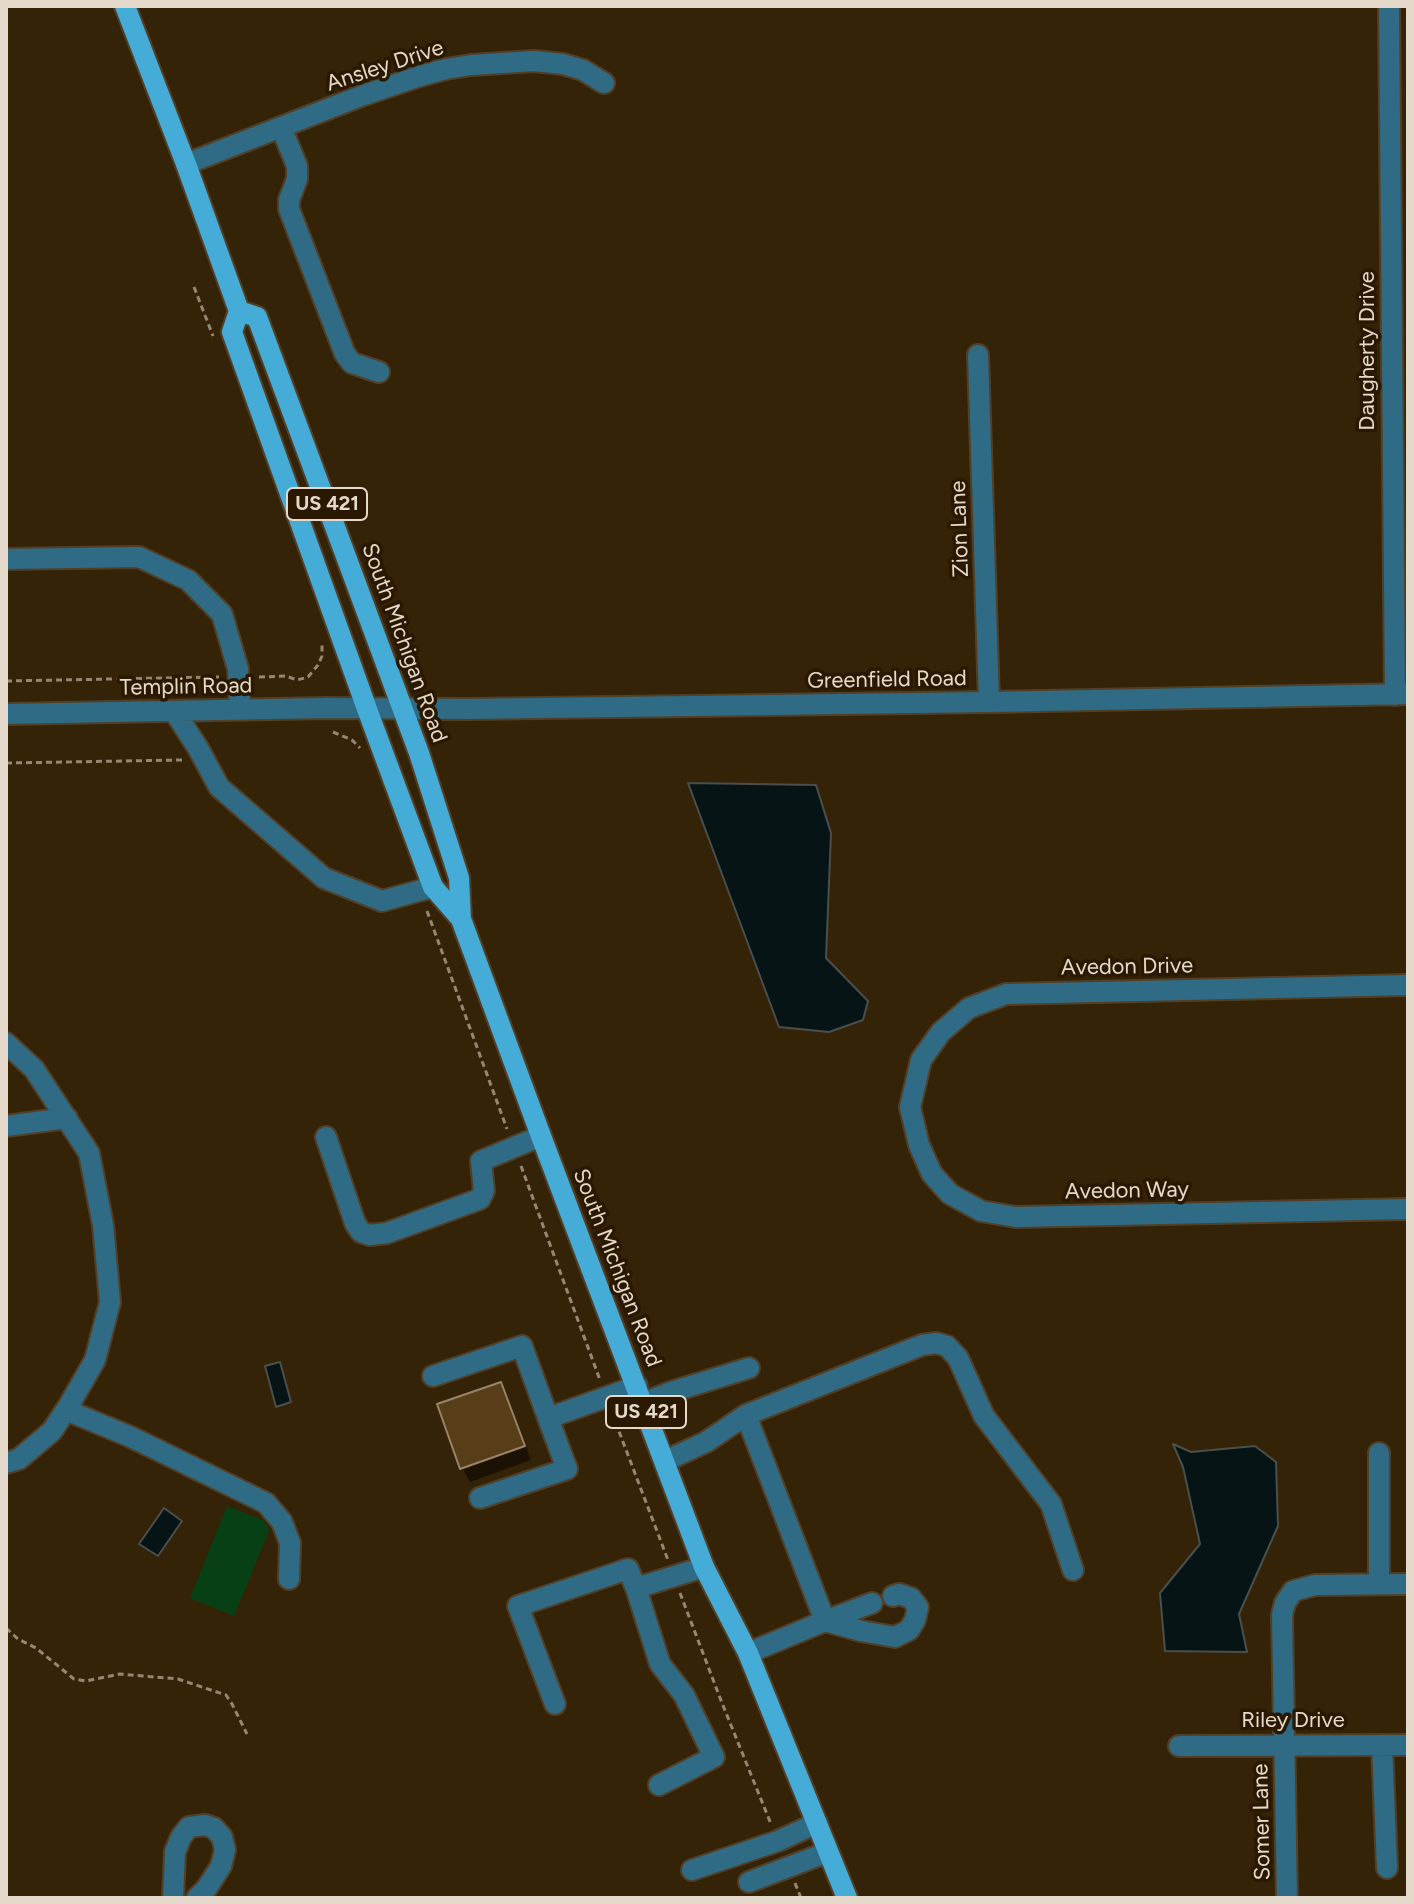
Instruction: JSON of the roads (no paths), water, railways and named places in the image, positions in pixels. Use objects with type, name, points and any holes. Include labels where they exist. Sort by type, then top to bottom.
[{"type":"main road","name":"South Michigan Road","points":[[125,6],[239,311],[232,332],[367,709],[426,889],[461,919]]},
{"type":"main road","name":"South Michigan Road","points":[[239,311],[257,317],[404,709],[459,878],[461,919],[704,1567],[748,1653],[847,1898]]},
{"type":"street","name":"Daugherty Drive","points":[[1389,6],[1402,694]]},
{"type":"street","name":"Ansley Drive","points":[[186,164],[406,80],[446,69],[534,61],[583,70],[604,83]]},
{"type":"street","points":[[281,127],[310,195]]},
{"type":"street","points":[[297,166],[289,209],[345,354],[352,363],[379,372]]},
{"type":"street","name":"Zion Lane","points":[[978,355],[989,702]]},
{"type":"street","points":[[6,559],[139,557],[188,580],[222,614],[238,669],[240,709]]},
{"type":"street","name":"Greenfield Road","points":[[367,709],[1402,694]]},
{"type":"street","name":"Templin Road","points":[[6,714],[367,709]]},
{"type":"street","points":[[174,711],[219,787],[324,878],[382,901],[426,889]]},
{"type":"street","name":"Avedon Drive","points":[[910,1107],[921,1060],[941,1032],[969,1008],[1006,994],[1408,985]]},
{"type":"street","points":[[6,1043],[34,1069],[89,1153],[103,1225],[110,1302],[95,1360],[66,1410],[52,1431],[19,1459],[6,1463]]},
{"type":"street","name":"Avedon Way","points":[[910,1107],[919,1145],[932,1174],[950,1194],[981,1211],[1016,1217],[1408,1209]]},
{"type":"street","points":[[6,1126],[67,1118]]},
{"type":"street","points":[[326,1137],[355,1223],[361,1232],[370,1235],[387,1233],[480,1199],[484,1191],[481,1161],[541,1136]]},
{"type":"street","points":[[665,1461],[706,1442],[746,1415],[922,1345],[936,1343],[947,1346],[958,1358],[984,1416],[1051,1504],[1073,1570]]},
{"type":"street","points":[[433,1376],[522,1346],[567,1469],[480,1498]]},
{"type":"street","points":[[548,1418],[606,1398],[671,1392],[749,1368]]},
{"type":"street","points":[[66,1410],[131,1437],[266,1503],[282,1522],[290,1543],[289,1579]]},
{"type":"street","points":[[746,1415],[825,1621]]},
{"type":"street","points":[[1379,1453],[1379,1584],[1408,1584]]},
{"type":"street","points":[[636,1588],[704,1567]]},
{"type":"street","points":[[555,1704],[518,1606],[628,1569],[660,1664],[684,1695],[714,1757],[659,1785]]},
{"type":"street","name":"Somer Lane","points":[[1287,1898],[1282,1615],[1285,1603],[1293,1591],[1315,1585],[1379,1584]]},
{"type":"street","points":[[825,1621],[895,1637],[909,1630],[918,1607],[911,1598],[899,1594],[893,1596]]},
{"type":"street","points":[[748,1653],[872,1603]]},
{"type":"street","points":[[1382,1745],[1387,1868]]},
{"type":"street","name":"Riley Drive","points":[[1179,1746],[1408,1745]]},
{"type":"street","points":[[692,1870],[778,1841],[817,1823]]},
{"type":"street","points":[[173,1898],[175,1852],[181,1837],[189,1827],[205,1825],[214,1828],[222,1837],[225,1850],[221,1866],[197,1898]]},
{"type":"street","points":[[740,1855],[752,1890],[789,1867],[828,1852]]}]
